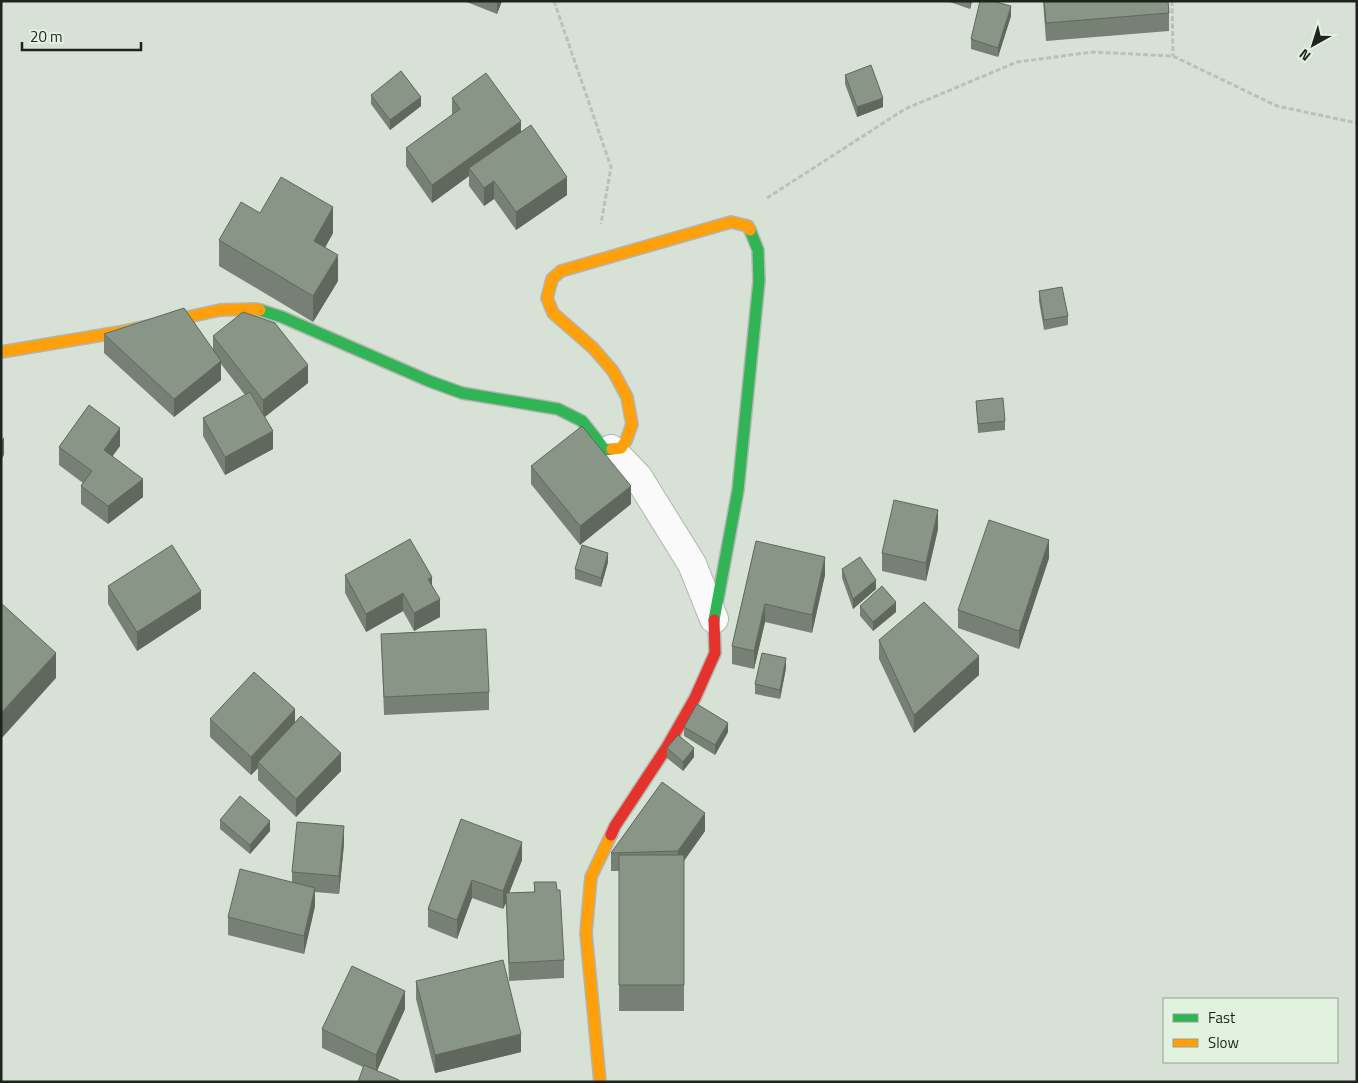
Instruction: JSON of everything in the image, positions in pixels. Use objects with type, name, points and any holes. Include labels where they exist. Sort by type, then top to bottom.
[{"type":"street","points":[[1,352],[120,332],[220,310],[256,309],[282,317],[429,381],[462,393],[558,409],[582,421],[605,450],[621,448],[626,441],[632,424],[627,397],[613,371],[593,348],[553,312],[547,298],[552,279],[561,271],[731,222],[748,226],[758,250],[760,280],[738,490],[714,619],[715,653],[695,698],[667,747],[615,826],[591,877],[586,933],[600,1082]]},
{"type":"street","points":[[611,449],[638,477],[692,564],[714,619]]},
{"type":"path","points":[[554,1],[612,167],[594,262]]},
{"type":"path","points":[[1172,1],[1173,56]]},
{"type":"path","points":[[731,222],[905,109],[1017,62],[1093,52],[1173,56],[1277,106],[1357,123]]},
{"type":"building","points":[[980,1],[992,1],[1011,6],[998,48],[971,39]]},
{"type":"building","points":[[1044,1],[1168,1],[1169,13],[1046,23]]},
{"type":"building","points":[[871,65],[883,98],[857,107],[845,75]]},
{"type":"building","points":[[401,71],[421,97],[390,120],[371,95]]},
{"type":"building","points":[[486,73],[521,121],[432,185],[406,148],[460,109],[452,98]]},
{"type":"building","points":[[531,125],[567,177],[516,212],[494,181],[484,188],[469,168]]},
{"type":"building","points":[[281,177],[333,207],[314,241],[338,255],[313,296],[219,240],[241,202],[260,213]]},
{"type":"building","points":[[1062,287],[1068,316],[1044,320],[1039,291]]},
{"type":"building","points":[[184,308],[221,361],[174,399],[104,334]]},
{"type":"building","points":[[243,312],[275,323],[308,365],[263,400],[213,336]]},
{"type":"building","points":[[250,392],[273,431],[225,457],[203,418]]},
{"type":"building","points":[[1003,398],[1005,421],[978,424],[976,401]]},
{"type":"building","points":[[89,405],[120,428],[104,450],[143,479],[108,506],[81,486],[92,471],[59,447]]},
{"type":"building","points":[[582,426],[631,486],[580,526],[531,466]]},
{"type":"building","points":[[894,500],[938,510],[926,563],[882,553]]},
{"type":"building","points":[[989,520],[1049,540],[1019,631],[958,610]]},
{"type":"building","points":[[410,539],[432,577],[428,579],[440,599],[414,613],[403,593],[366,614],[345,575]]},
{"type":"building","points":[[756,541],[825,557],[812,615],[765,604],[754,651],[732,646]]},
{"type":"building","points":[[172,545],[201,591],[137,632],[108,586]]},
{"type":"building","points":[[582,545],[608,553],[601,578],[575,569]]},
{"type":"building","points":[[860,557],[876,580],[853,599],[842,569]]},
{"type":"building","points":[[882,586],[896,602],[873,622],[860,606]]},
{"type":"building","points":[[924,602],[979,656],[914,715],[879,640]]},
{"type":"building","points":[[1,603],[56,653],[1,713]]},
{"type":"building","points":[[486,629],[489,692],[384,697],[381,634]]},
{"type":"building","points":[[762,653],[786,658],[780,690],[755,684]]},
{"type":"building","points":[[254,672],[295,709],[251,757],[210,719]]},
{"type":"building","points":[[697,704],[728,723],[715,745],[684,727]]},
{"type":"building","points":[[301,716],[341,753],[296,799],[258,762]]},
{"type":"building","points":[[678,735],[694,748],[683,762],[667,748]]},
{"type":"building","points":[[662,782],[705,813],[678,851],[611,853]]},
{"type":"building","points":[[240,796],[270,821],[250,845],[220,820]]},
{"type":"building","points":[[461,819],[522,842],[503,891],[472,880],[457,920],[428,909]]},
{"type":"building","points":[[297,822],[344,826],[339,876],[292,872]]},
{"type":"building","points":[[619,855],[684,855],[684,985],[619,985]]},
{"type":"building","points":[[240,869],[315,888],[304,936],[228,917]]},
{"type":"building","points":[[534,882],[556,882],[557,890],[560,890],[564,960],[509,963],[506,893],[535,892]]},
{"type":"building","points":[[503,960],[521,1034],[435,1055],[416,981]]},
{"type":"building","points":[[352,966],[405,991],[376,1055],[322,1029]]},
{"type":"building","points":[[364,1065],[399,1080],[398,1082],[358,1082]]},
{"type":"traffic: fast","points":[[714,620],[738,490],[759,281],[758,250],[750,230]]},
{"type":"traffic: fast","points":[[260,310],[282,317],[429,381],[462,393],[558,409],[582,421],[605,450],[612,449]]},
{"type":"traffic: slow","points":[[612,449],[621,448],[626,441],[632,424],[627,397],[613,371],[593,348],[553,313],[547,298],[552,279],[561,271],[731,222],[748,226],[750,230]]},
{"type":"traffic: slow","points":[[1,352],[120,332],[220,310],[260,310]]},
{"type":"traffic: slow","points":[[600,1082],[586,933],[591,877],[611,835]]},
{"type":"traffic: jam","points":[[611,835],[667,747],[695,698],[715,653],[714,620]]}]
